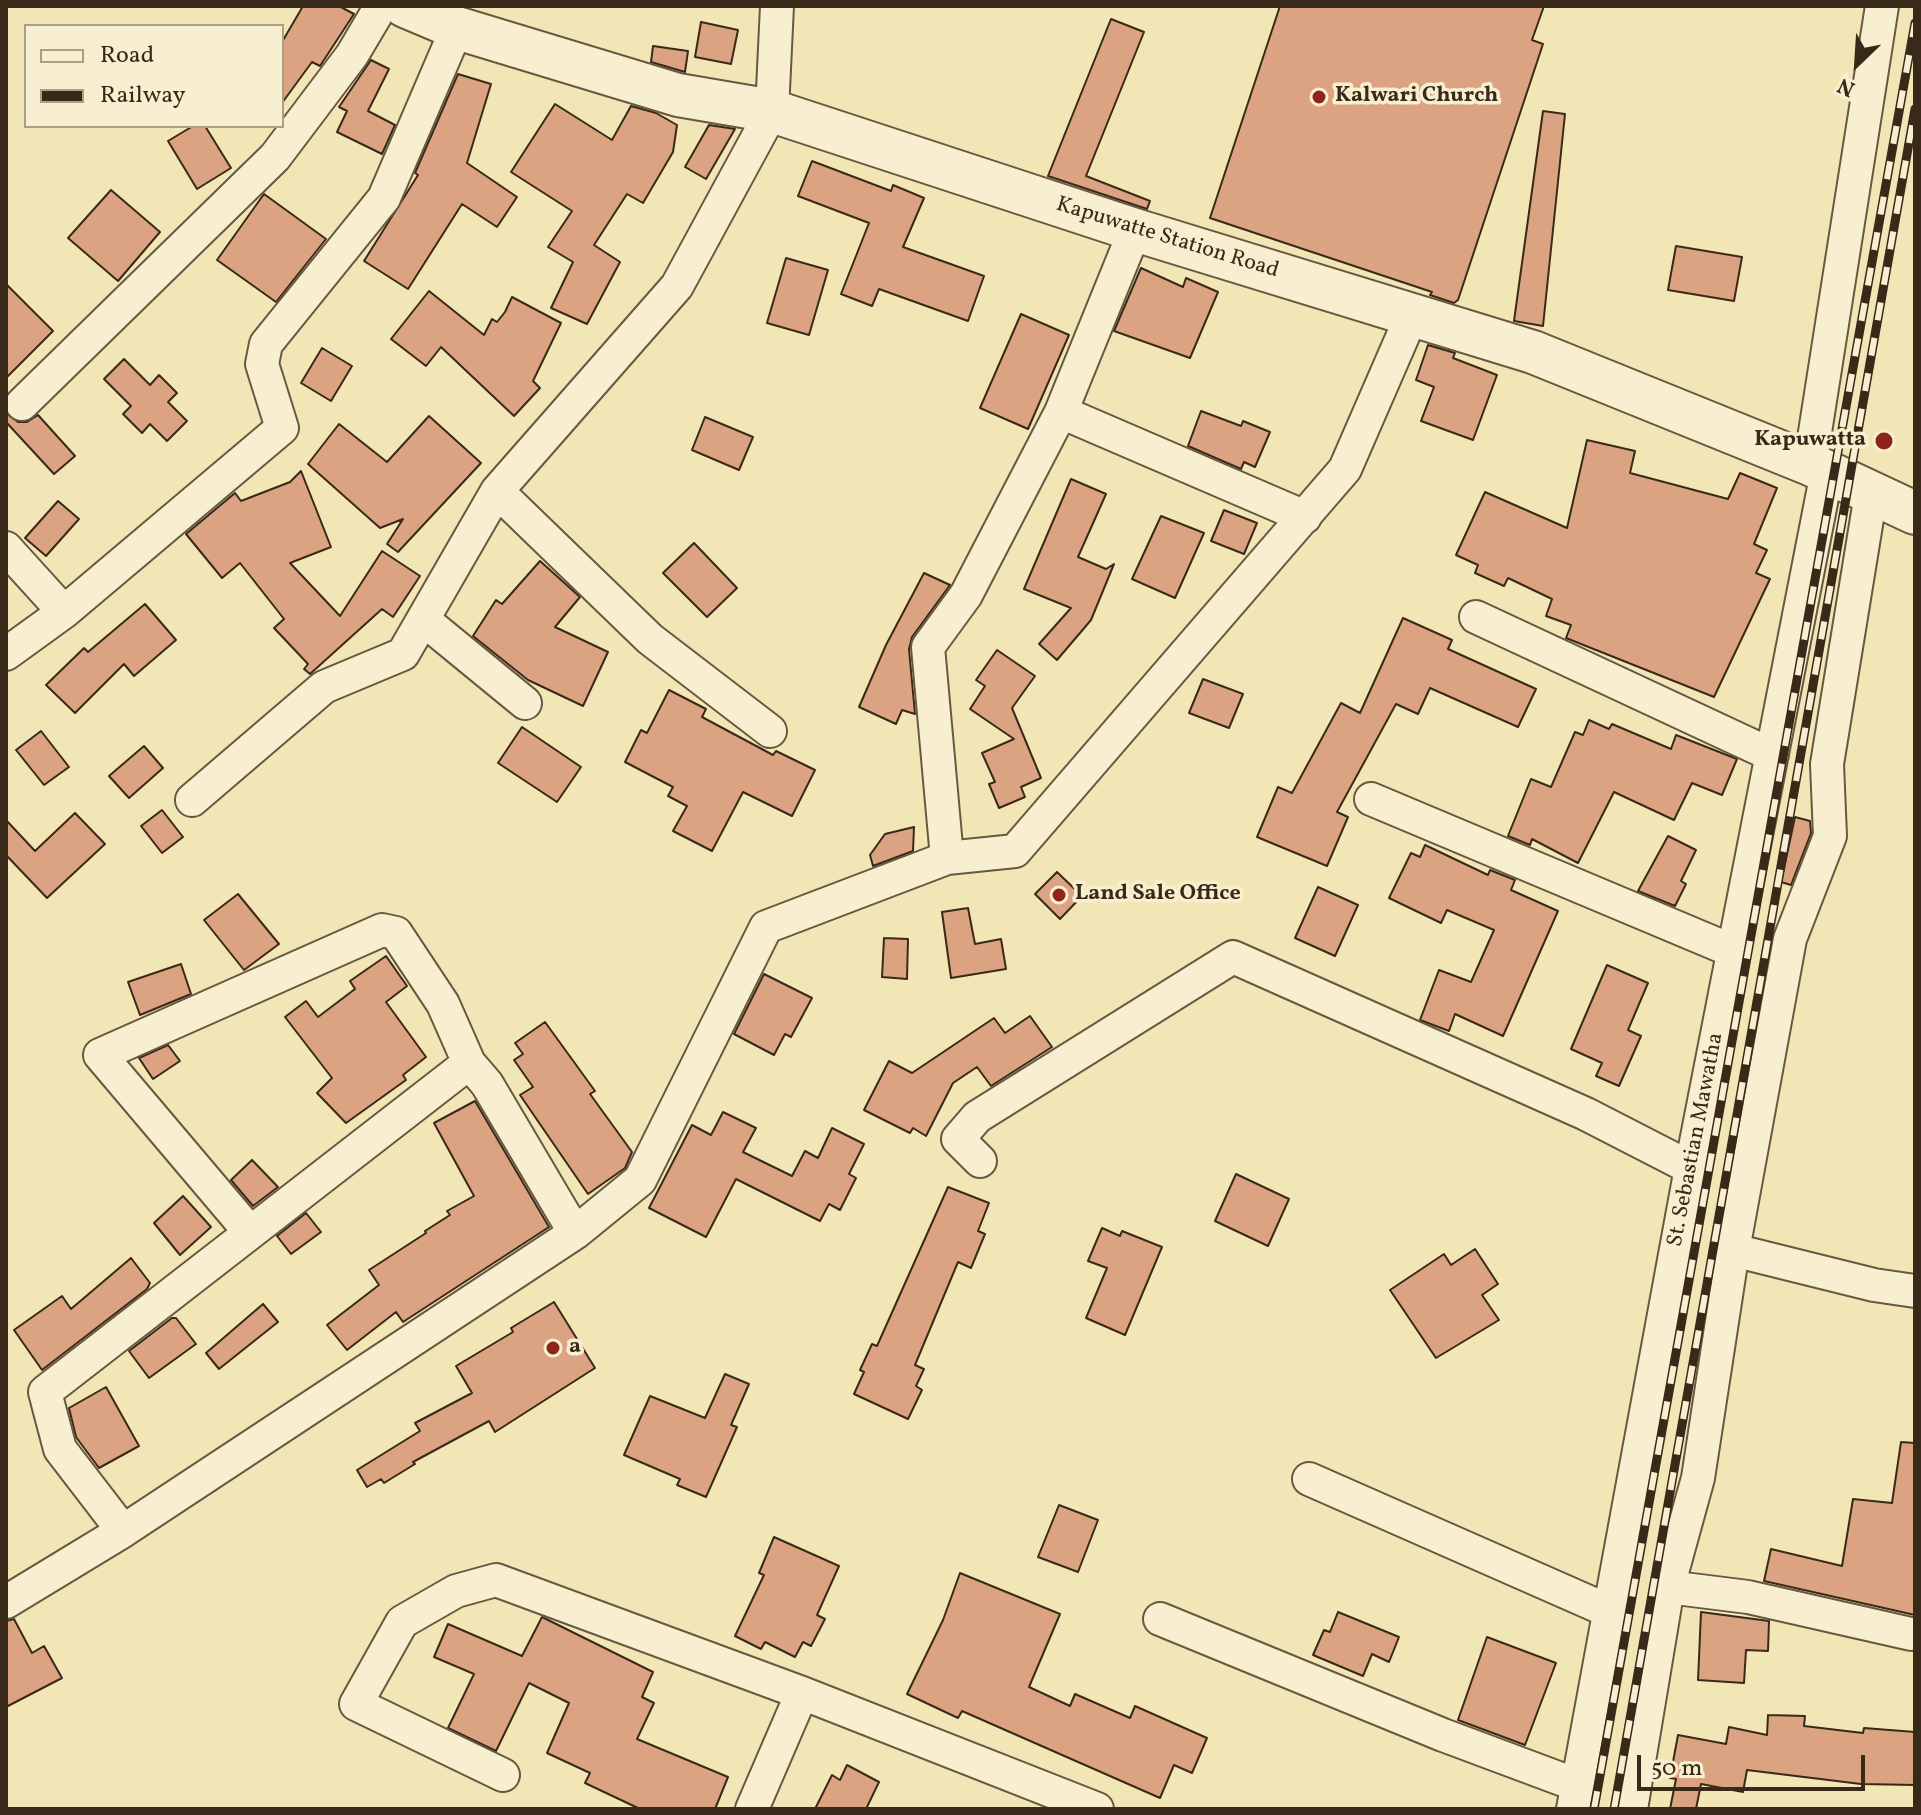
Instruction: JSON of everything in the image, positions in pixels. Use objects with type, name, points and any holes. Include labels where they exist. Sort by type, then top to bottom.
[{"type":"street","points":[[22,404],[275,157],[352,55],[381,6]]},
{"type":"street","name":"Kapuwatte Station Road","points":[[405,6],[457,28],[678,95],[772,111],[1135,230],[1533,352],[1818,468],[1915,513]]},
{"type":"street","points":[[192,800],[324,687],[403,654],[425,621],[497,491],[677,286],[772,111],[777,6]]},
{"type":"street","name":"St. Sebastian Mawatha","points":[[1575,1797],[1691,1168],[1772,755],[1818,468],[1882,6]]},
{"type":"street","points":[[6,654],[64,612],[282,428],[262,364],[266,344],[384,198],[457,28]]},
{"type":"street","points":[[947,858],[928,647],[966,595],[1061,412],[1135,230]]},
{"type":"street","points":[[6,1602],[123,1531],[575,1233],[640,1180],[766,927],[947,858],[1015,851],[1345,469],[1412,315]]},
{"type":"street","points":[[1061,412],[1305,517]]},
{"type":"street","points":[[497,491],[650,639],[770,731]]},
{"type":"street","points":[[1631,1809],[1668,1587],[1698,1478],[1733,1250],[1790,939],[1830,836],[1827,764],[1871,494]]},
{"type":"street","points":[[6,548],[64,612]]},
{"type":"street","points":[[1476,617],[1772,755]]},
{"type":"street","points":[[425,621],[525,703]]},
{"type":"street","points":[[1371,799],[1733,951]]},
{"type":"street","points":[[249,1231],[100,1055],[382,930],[396,933],[435,992],[469,1063],[487,1084],[575,1233]]},
{"type":"street","points":[[980,1161],[958,1139],[977,1117],[1233,957],[1586,1114],[1691,1168]]},
{"type":"street","points":[[123,1531],[60,1449],[45,1392],[469,1063]]},
{"type":"street","points":[[1733,1250],[1915,1291]]},
{"type":"street","points":[[1309,1479],[1609,1611]]},
{"type":"street","points":[[503,1775],[356,1704],[402,1622],[456,1591],[496,1580],[802,1693],[1026,1795],[1097,1809]]},
{"type":"street","points":[[1668,1587],[1748,1597],[1911,1634]]},
{"type":"street","points":[[1160,1619],[1443,1735],[1575,1797]]},
{"type":"street","points":[[752,1809],[802,1693]]},
{"type":"building","points":[[303,6],[339,6],[354,14],[320,66],[312,62],[284,100],[284,39]]},
{"type":"building","points":[[1280,6],[1544,6],[1532,40],[1543,44],[1458,300],[1454,303],[1430,295],[1432,292],[1210,218]]},
{"type":"building","points":[[1111,19],[1144,32],[1086,176],[1150,201],[1147,209],[1048,176]]},
{"type":"building","points":[[701,22],[738,30],[731,64],[695,57]]},
{"type":"building","points":[[653,46],[688,51],[685,72],[651,62]]},
{"type":"building","points":[[371,60],[389,69],[368,111],[395,125],[382,154],[337,132],[347,111],[339,107]]},
{"type":"building","points":[[458,74],[491,84],[467,163],[517,197],[497,227],[462,204],[408,289],[364,261],[418,175],[415,173]]},
{"type":"building","points":[[555,104],[612,140],[631,106],[656,113],[677,125],[673,152],[643,203],[627,194],[594,245],[620,262],[587,324],[551,308],[573,262],[548,247],[572,211],[511,172]]},
{"type":"building","points":[[1543,111],[1565,114],[1543,326],[1514,321]]},
{"type":"building","points":[[709,125],[735,129],[706,179],[685,167]]},
{"type":"building","points":[[190,128],[206,128],[231,168],[197,189],[168,141]]},
{"type":"building","points":[[812,161],[891,191],[893,185],[924,198],[903,247],[984,276],[968,321],[879,289],[872,306],[841,294],[869,223],[798,196]]},
{"type":"building","points":[[111,190],[160,232],[118,281],[68,238]]},
{"type":"building","points":[[264,194],[326,239],[276,302],[217,260]]},
{"type":"building","points":[[1676,246],[1742,257],[1734,301],[1668,290]]},
{"type":"building","points":[[786,258],[828,270],[809,335],[767,323]]},
{"type":"building","points":[[1141,268],[1183,287],[1186,278],[1218,292],[1190,358],[1114,331]]},
{"type":"building","points":[[6,284],[53,331],[6,378]]},
{"type":"building","points":[[429,291],[484,335],[492,319],[497,322],[505,312],[512,297],[561,323],[533,381],[540,388],[514,416],[441,347],[426,366],[391,339]]},
{"type":"building","points":[[1021,314],[1069,335],[1028,429],[980,408]]},
{"type":"building","points":[[1428,345],[1455,353],[1453,358],[1497,375],[1473,440],[1421,421],[1434,387],[1416,380]]},
{"type":"building","points":[[322,348],[352,366],[331,401],[301,383]]},
{"type":"building","points":[[124,359],[150,385],[159,375],[177,393],[168,402],[187,421],[167,441],[150,424],[142,433],[123,414],[131,406],[104,379]]},
{"type":"building","points":[[1201,411],[1241,426],[1243,421],[1270,432],[1255,467],[1244,462],[1241,469],[1188,446]]},
{"type":"building","points":[[6,413],[18,422],[27,422],[38,415],[75,456],[54,474],[6,422]]},
{"type":"building","points":[[429,416],[481,463],[398,552],[387,544],[403,519],[380,528],[308,464],[339,424],[387,462]]},
{"type":"building","points":[[705,417],[753,437],[739,470],[692,450]]},
{"type":"building","points":[[1587,440],[1635,451],[1630,473],[1728,499],[1740,473],[1777,488],[1754,544],[1767,550],[1756,573],[1770,579],[1714,697],[1566,638],[1571,625],[1546,616],[1552,599],[1508,578],[1504,586],[1475,573],[1478,565],[1456,555],[1485,492],[1567,528]]},
{"type":"building","points":[[301,471],[331,547],[290,563],[340,616],[382,551],[420,576],[393,617],[382,609],[310,674],[304,669],[308,664],[274,628],[284,619],[240,563],[222,578],[186,534],[235,493],[241,501],[290,482]]},
{"type":"building","points":[[1071,479],[1106,494],[1078,557],[1106,569],[1114,564],[1091,620],[1057,660],[1039,644],[1071,608],[1024,589]]},
{"type":"building","points":[[58,501],[79,519],[46,556],[25,538]]},
{"type":"building","points":[[1224,510],[1257,523],[1244,554],[1211,541]]},
{"type":"building","points":[[1161,516],[1204,533],[1175,598],[1132,579]]},
{"type":"building","points":[[694,543],[737,588],[707,617],[663,573]]},
{"type":"building","points":[[540,561],[580,597],[555,627],[608,652],[583,706],[528,680],[473,636],[496,600],[502,604]]},
{"type":"building","points":[[924,573],[950,585],[912,637],[909,649],[915,714],[902,710],[896,724],[859,707],[886,645]]},
{"type":"building","points":[[145,604],[176,640],[134,676],[124,664],[75,713],[46,685],[84,648],[88,652]]},
{"type":"building","points":[[1403,618],[1452,640],[1448,649],[1536,689],[1518,727],[1430,688],[1418,714],[1396,704],[1337,812],[1348,817],[1327,866],[1257,837],[1278,787],[1292,793],[1341,703],[1360,713]]},
{"type":"building","points":[[997,650],[1035,676],[1012,708],[1041,778],[1021,787],[1025,797],[999,808],[989,784],[995,782],[982,753],[1014,739],[970,709],[985,686],[976,680]]},
{"type":"building","points":[[1203,679],[1243,694],[1229,728],[1189,713]]},
{"type":"building","points":[[669,690],[706,709],[702,717],[773,755],[776,751],[815,770],[792,816],[743,792],[712,851],[673,831],[687,806],[668,796],[673,787],[625,762],[641,730],[647,733]]},
{"type":"building","points":[[1589,720],[1609,729],[1612,724],[1671,749],[1676,735],[1737,759],[1722,795],[1692,783],[1674,820],[1614,792],[1578,863],[1532,839],[1530,845],[1508,836],[1531,779],[1551,787],[1575,732],[1583,735]]},
{"type":"building","points":[[522,727],[581,767],[557,802],[498,763]]},
{"type":"building","points":[[41,731],[69,767],[44,785],[16,750]]},
{"type":"building","points":[[144,746],[163,768],[129,798],[109,776]]},
{"type":"building","points":[[162,810],[183,837],[162,853],[141,826]]},
{"type":"building","points":[[75,813],[105,844],[47,898],[6,855],[6,820],[35,851]]},
{"type":"building","points":[[1795,817],[1810,821],[1811,833],[1791,885],[1781,882]]},
{"type":"building","points":[[914,827],[913,851],[873,866],[870,855],[885,834]]},
{"type":"building","points":[[1668,836],[1696,850],[1681,881],[1686,884],[1675,906],[1638,891]]},
{"type":"building","points":[[1425,845],[1488,875],[1490,870],[1515,880],[1511,890],[1558,911],[1503,1036],[1455,1014],[1449,1031],[1420,1020],[1439,970],[1471,982],[1494,930],[1447,910],[1441,923],[1389,898],[1411,853],[1420,857]]},
{"type":"building","name":"Land Sale Office","points":[[1057,872],[1082,896],[1060,919],[1035,894]]},
{"type":"building","points":[[1318,887],[1358,905],[1335,956],[1295,938]]},
{"type":"building","points":[[238,894],[279,944],[244,970],[204,920]]},
{"type":"building","points":[[968,908],[975,944],[1001,939],[1006,969],[951,978],[942,912]]},
{"type":"building","points":[[884,938],[908,939],[907,979],[882,977]]},
{"type":"building","points":[[386,956],[407,986],[386,1002],[426,1057],[403,1075],[406,1080],[346,1123],[317,1093],[332,1078],[285,1017],[306,1001],[318,1017],[355,989],[350,981]]},
{"type":"building","points":[[181,964],[191,994],[140,1015],[128,982]]},
{"type":"building","points":[[1607,965],[1648,983],[1628,1030],[1641,1036],[1619,1086],[1596,1076],[1602,1063],[1571,1049]]},
{"type":"building","points":[[764,974],[812,998],[791,1037],[785,1034],[774,1055],[734,1034]]},
{"type":"building","points":[[1030,1016],[1052,1047],[991,1086],[977,1067],[953,1083],[926,1136],[913,1128],[910,1133],[864,1110],[889,1061],[912,1073],[994,1018],[1005,1033]]},
{"type":"building","points":[[545,1022],[595,1091],[590,1094],[632,1152],[625,1168],[588,1194],[520,1095],[533,1087],[514,1060],[523,1054],[515,1043]]},
{"type":"building","points":[[168,1045],[180,1061],[153,1079],[139,1058]]},
{"type":"building","points":[[475,1101],[549,1227],[403,1322],[396,1312],[347,1350],[327,1325],[379,1285],[369,1270],[450,1215],[447,1211],[474,1196],[434,1123]]},
{"type":"building","points":[[723,1112],[756,1128],[743,1152],[792,1176],[805,1151],[818,1158],[832,1128],[864,1144],[849,1174],[856,1178],[840,1210],[829,1204],[820,1221],[736,1179],[706,1237],[649,1208],[692,1125],[711,1135]]},
{"type":"building","points":[[252,1160],[278,1187],[253,1206],[231,1180]]},
{"type":"building","points":[[1236,1174],[1289,1199],[1268,1246],[1215,1221]]},
{"type":"building","points":[[948,1187],[989,1203],[978,1231],[985,1234],[971,1268],[958,1262],[915,1365],[924,1369],[916,1386],[922,1390],[908,1419],[854,1394],[864,1372],[860,1370],[872,1344],[877,1346]]},
{"type":"building","points":[[183,1196],[211,1227],[180,1255],[154,1223]]},
{"type":"building","points":[[306,1213],[321,1232],[291,1254],[277,1236]]},
{"type":"building","points":[[1102,1228],[1120,1236],[1122,1231],[1162,1247],[1125,1335],[1086,1318],[1107,1268],[1088,1261]]},
{"type":"building","points":[[1475,1249],[1498,1284],[1482,1295],[1499,1320],[1436,1358],[1390,1290],[1444,1254],[1451,1265]]},
{"type":"building","points":[[131,1258],[150,1283],[147,1289],[42,1370],[14,1330],[62,1296],[71,1309]]},
{"type":"building","points":[[554,1302],[595,1368],[495,1432],[489,1421],[413,1462],[415,1464],[384,1483],[381,1479],[367,1487],[357,1470],[420,1431],[415,1423],[472,1393],[456,1366],[513,1332],[511,1328]]},
{"type":"building","points":[[263,1304],[278,1322],[219,1369],[206,1353]]},
{"type":"building","points":[[176,1318],[196,1344],[149,1378],[129,1351]]},
{"type":"building","points":[[725,1374],[749,1384],[731,1425],[737,1427],[706,1497],[677,1485],[680,1479],[624,1455],[650,1396],[705,1418]]},
{"type":"building","points":[[106,1387],[139,1446],[99,1468],[76,1437],[69,1408]]},
{"type":"building","points":[[1901,1442],[1915,1443],[1915,1615],[1764,1581],[1771,1549],[1842,1566],[1853,1499],[1892,1503]]},
{"type":"building","points":[[1059,1505],[1098,1520],[1078,1572],[1038,1557]]},
{"type":"building","points":[[774,1537],[839,1566],[817,1615],[825,1619],[811,1646],[803,1642],[795,1657],[765,1642],[761,1649],[735,1636],[764,1575],[759,1573]]},
{"type":"building","points":[[960,1573],[1060,1614],[1029,1687],[1070,1706],[1075,1694],[1130,1718],[1135,1706],[1207,1738],[1192,1773],[1174,1765],[1160,1798],[962,1711],[958,1718],[907,1694],[943,1620]]},
{"type":"building","points":[[1338,1612],[1399,1637],[1389,1662],[1372,1654],[1363,1676],[1313,1655],[1324,1630],[1330,1632]]},
{"type":"building","points":[[1701,1612],[1769,1621],[1768,1651],[1746,1650],[1744,1683],[1698,1680]]},
{"type":"building","points":[[542,1617],[653,1672],[642,1697],[654,1703],[637,1739],[728,1777],[715,1809],[640,1809],[585,1783],[590,1773],[547,1753],[569,1703],[529,1683],[496,1751],[448,1728],[474,1674],[434,1657],[448,1624],[522,1656]]},
{"type":"building","points":[[14,1619],[32,1653],[44,1646],[62,1678],[6,1707],[6,1621]]},
{"type":"building","points":[[1487,1637],[1556,1663],[1525,1745],[1458,1720]]},
{"type":"building","points":[[1768,1715],[1805,1716],[1804,1726],[1863,1733],[1864,1728],[1915,1732],[1915,1785],[1861,1784],[1747,1770],[1743,1792],[1701,1784],[1696,1809],[1670,1809],[1676,1779],[1670,1778],[1678,1735],[1726,1744],[1729,1727],[1767,1735]]},
{"type":"building","points":[[847,1765],[879,1782],[866,1809],[815,1809],[832,1775],[840,1780]]},
{"type":"railway","points":[[1594,1809],[1915,23]]},
{"type":"railway","points":[[1614,1809],[1915,109]]},
{"type":"place","name":"Kalwari Church","points":[[1319,97]]},
{"type":"place","name":"Kapuwatta","points":[[1884,441]]},
{"type":"place","name":"Land Sale Office","points":[[1059,895]]},
{"type":"place","name":"a","points":[[553,1348]]}]
